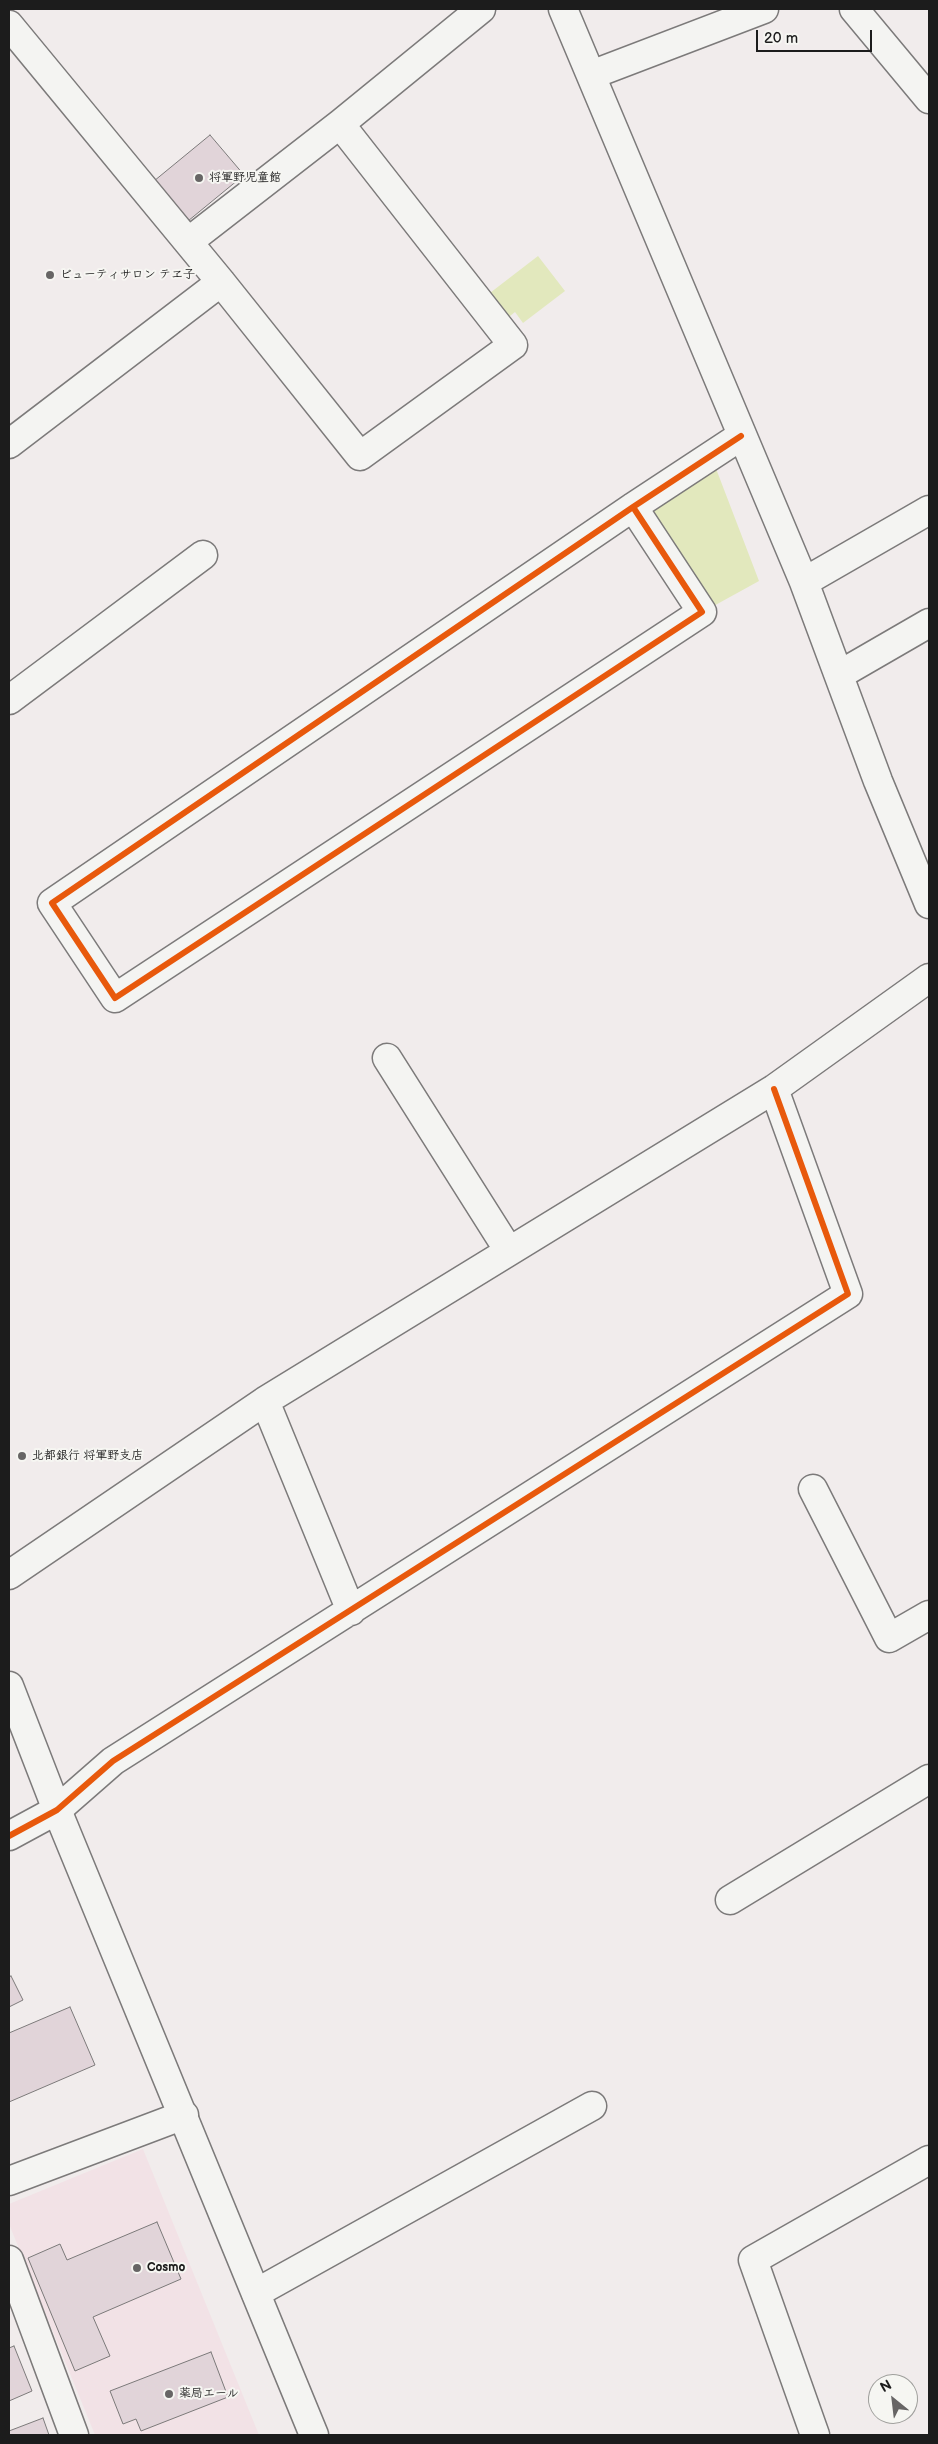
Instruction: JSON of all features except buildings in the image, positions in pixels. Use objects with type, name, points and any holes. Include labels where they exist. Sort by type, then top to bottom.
[{"type":"street","points":[[188,242],[340,124],[481,9]]},
{"type":"street","points":[[564,9],[741,436],[804,582],[878,781],[929,904]]},
{"type":"street","points":[[591,74],[764,9]]},
{"type":"street","points":[[854,9],[929,99]]},
{"type":"street","points":[[9,25],[221,282],[360,456],[513,345],[340,124]]},
{"type":"street","points":[[9,444],[221,282]]},
{"type":"street","points":[[633,507],[702,612],[115,998],[52,903],[633,507],[741,436]]},
{"type":"street","points":[[804,582],[929,510]]},
{"type":"street","points":[[9,700],[203,555]]},
{"type":"street","points":[[838,675],[929,623]]},
{"type":"street","points":[[9,1574],[265,1401],[774,1089],[929,978]]},
{"type":"street","points":[[387,1058],[509,1251]]},
{"type":"street","points":[[9,1836],[57,1810],[113,1761],[848,1294],[774,1089]]},
{"type":"street","points":[[265,1401],[350,1611]]},
{"type":"street","points":[[813,1489],[889,1638],[929,1616]]},
{"type":"street","points":[[11,1696],[314,2435]]},
{"type":"street","points":[[730,1900],[929,1779]]},
{"type":"street","points":[[256,2293],[592,2106]]},
{"type":"street","points":[[9,2181],[184,2115]]},
{"type":"street","points":[[815,2435],[753,2260],[929,2160]]},
{"type":"street","points":[[9,2260],[74,2435]]},
{"type":"shaded area","points":[[143,2149],[259,2435],[95,2435],[9,2224],[9,2204]]},
{"type":"green space","points":[[538,256],[565,291],[523,323],[515,312],[505,320],[486,296]]},
{"type":"green space","points":[[715,466],[759,581],[710,608],[646,510]]},
{"type":"cycle path","points":[[633,507],[702,612],[115,998],[52,903],[633,507],[741,436]]},
{"type":"cycle path","points":[[9,1836],[57,1810],[113,1761],[848,1294],[774,1089]]},
{"type":"place","name":"将軍野児童館","points":[[199,178]]},
{"type":"place","name":"ビューティサロン テヱ子","points":[[50,275]]},
{"type":"place","name":"北都銀行 将軍野支店","points":[[22,1456]]},
{"type":"place","name":"Cosmo","points":[[137,2268]]},
{"type":"place","name":"薬局エール","points":[[169,2394]]}]
